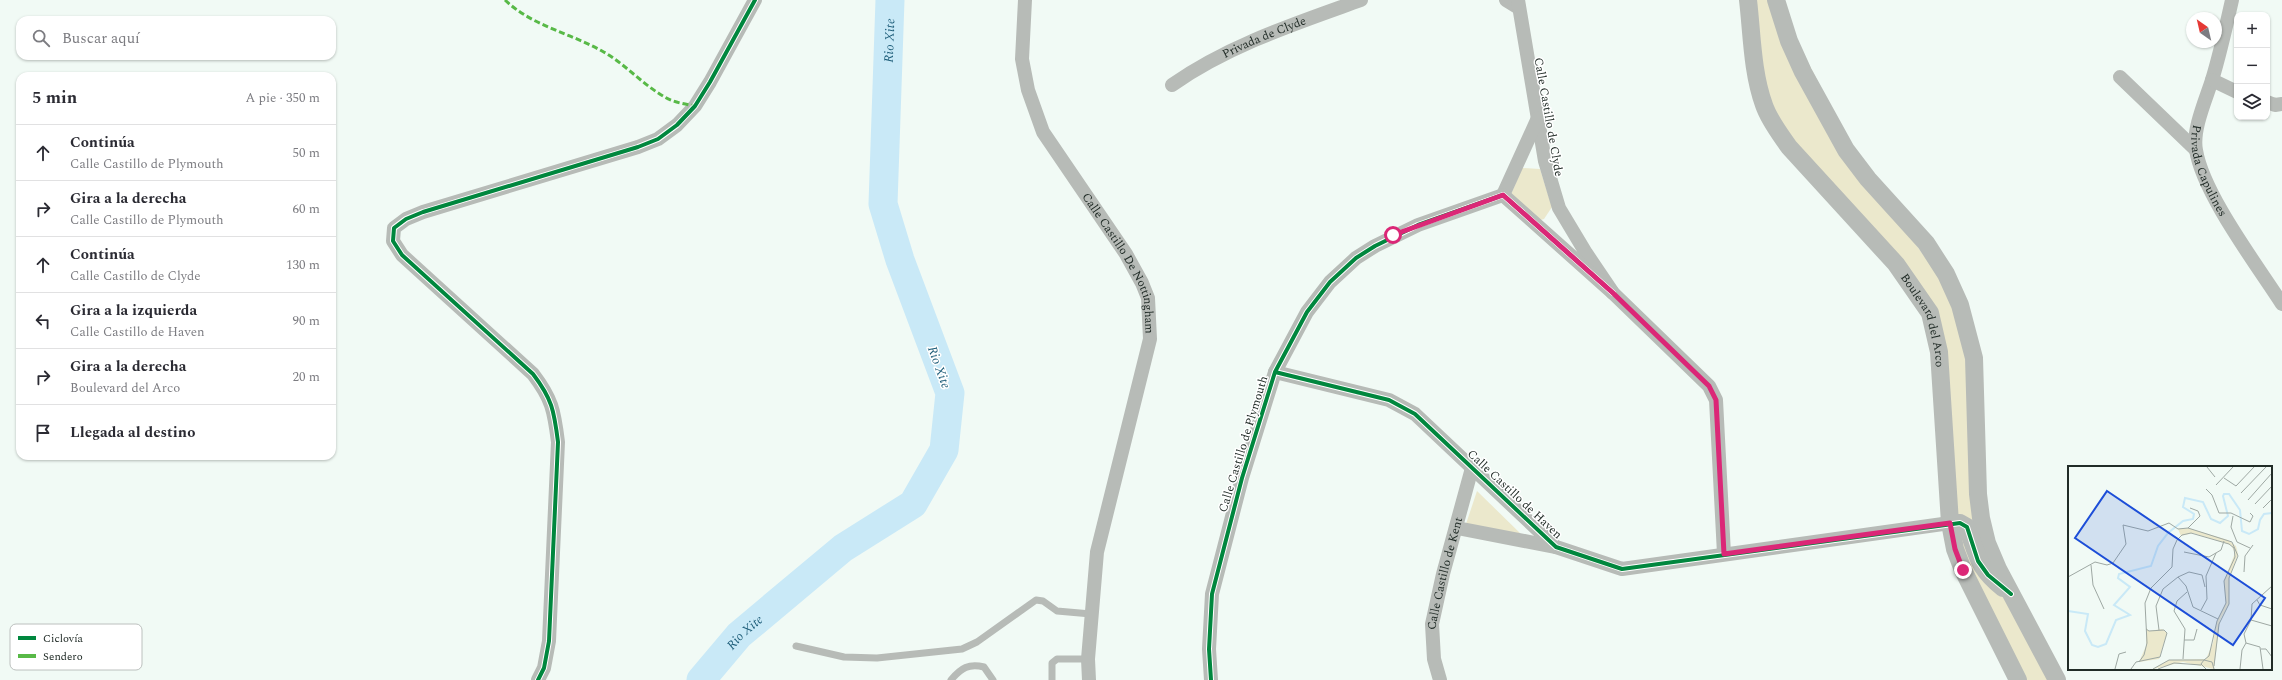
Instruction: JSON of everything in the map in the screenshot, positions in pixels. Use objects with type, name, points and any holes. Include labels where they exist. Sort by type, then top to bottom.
[{"type":"street","points":[[538,680],[544,668],[550,641],[558,442],[555,417],[548,393],[533,374],[402,255],[393,241],[394,228],[406,219],[422,212],[638,147],[658,139],[677,125],[694,106],[710,82],[756,0]]},
{"type":"street","name":"Calle Castillo De Nottingham","points":[[1025,0],[1022,59],[1028,90],[1043,132],[1126,254],[1148,298],[1150,316],[1150,339],[1097,552],[1088,659],[1089,680]]},
{"type":"street","name":"Privada de Clyde","points":[[1172,85],[1212,59],[1290,26],[1361,0]]},
{"type":"street","points":[[1506,0],[1519,4]]},
{"type":"street","name":"Boulevard del Arco","points":[[1748,0],[1756,73],[1764,105],[1775,127],[1794,153],[1896,264],[1930,313],[1938,352],[1950,523],[1955,549],[1963,570],[2018,680]]},
{"type":"street","points":[[1776,0],[1789,41],[1803,72],[1846,150],[1868,178],[1926,243],[1946,274],[1960,305],[1974,358],[1981,518],[1990,550],[2011,594],[2057,680]]},
{"type":"street","name":"Privada Capulines","points":[[2232,0],[2212,80],[2200,115],[2195,149],[2204,178],[2222,211],[2282,304]]},
{"type":"street","name":"Calle Castillo de Clyde","points":[[1519,4],[1545,160],[1559,208],[1586,254],[1613,293],[1709,386],[1716,400],[1724,554]]},
{"type":"street","points":[[2120,77],[2195,149]]},
{"type":"street","points":[[2212,80],[2234,91]]},
{"type":"street","points":[[2270,103],[2275,105],[2282,104]]},
{"type":"street","points":[[1538,117],[1503,195],[1613,293]]},
{"type":"street","name":"Calle Castillo de Plymouth","points":[[1212,680],[1208,649],[1212,594],[1242,478],[1275,372],[1307,312],[1330,282],[1356,258],[1393,235],[1503,195]]},
{"type":"street","name":"Calle Castillo de Haven","points":[[1275,372],[1389,400],[1415,414],[1556,547]]},
{"type":"street","name":"Calle Castillo de Kent","points":[[1440,680],[1434,659],[1432,624],[1443,574],[1472,468]]},
{"type":"street","points":[[1950,523],[1960,524],[1967,527],[1978,561],[1988,575],[2011,594]]},
{"type":"street","name":"Calle Castillo de Haven","points":[[1456,528],[1556,547],[1622,569],[1950,523]]},
{"type":"lane","points":[[796,646],[844,657],[896,658],[962,649],[976,642],[1036,600],[1044,601],[1057,611],[1091,614]]},
{"type":"lane","points":[[1052,680],[1052,663],[1056,658],[1088,659]]},
{"type":"lane","points":[[951,680],[961,669],[974,664],[984,667],[993,680]]},
{"type":"shaded area","points":[[1747,0],[1776,0],[1868,179],[1960,305],[1981,518],[2057,680],[2018,680],[1963,570],[1930,313],[1775,127]]},
{"type":"shaded area","points":[[1522,168],[1540,169],[1552,207],[1544,219],[1537,221],[1510,197]]},
{"type":"shaded area","points":[[1477,491],[1521,534],[1466,524]]},
{"type":"waterway","name":"Rio Xite","points":[[701,680],[739,635],[843,548],[913,504],[944,450],[950,393],[900,260],[883,204],[890,0]]},
{"type":"marked path","points":[[505,0],[516,9],[539,23],[602,51],[655,91],[670,100],[695,106]]},
{"type":"cycle path","points":[[538,680],[544,668],[549,641],[558,442],[551,405],[533,374],[402,255],[393,241],[394,228],[406,219],[423,212],[638,147],[658,139],[677,125],[695,106],[710,82],[755,0]]},
{"type":"cycle path","points":[[1211,680],[1209,649],[1212,594],[1242,478],[1275,372],[1307,312],[1330,282],[1356,258],[1375,246],[1418,225],[1503,195],[1613,293]]},
{"type":"cycle path","points":[[1275,372],[1389,400],[1415,414],[1556,547],[1622,569],[1960,523],[1967,527],[1978,561],[1988,575],[2011,594]]},
{"type":"route","points":[[1393,235],[1503,195],[1613,293],[1709,386],[1716,400],[1724,554],[1950,523],[1955,549],[1963,570]]}]
